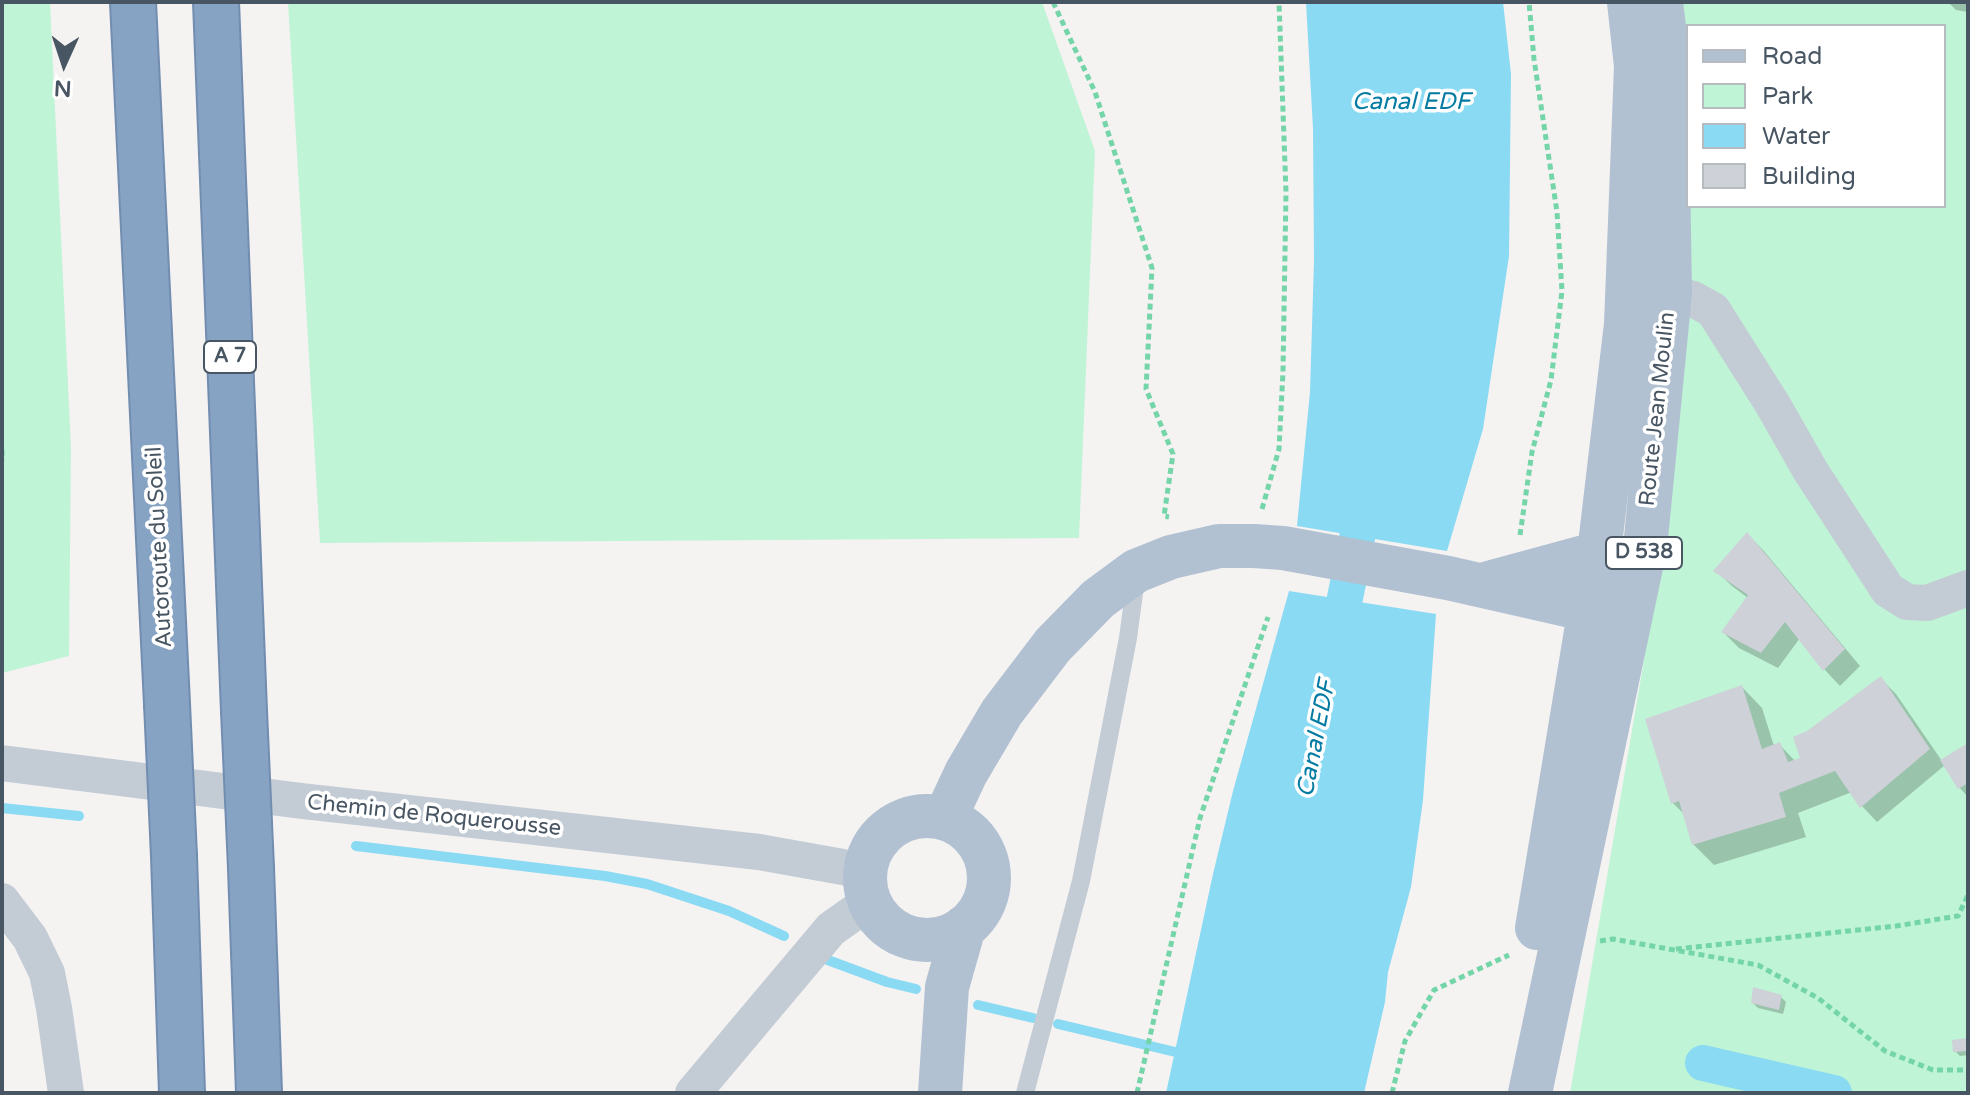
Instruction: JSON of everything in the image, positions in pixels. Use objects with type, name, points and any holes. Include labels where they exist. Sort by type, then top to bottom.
[{"type":"highway","name":"Autoroute du Soleil","points":[[133,2],[174,856],[182,1093]]},
{"type":"highway","name":"A 7","points":[[216,2],[259,1093]]},
{"type":"main road","name":"Route Jean Moulin","points":[[1530,1093],[1548,944],[1588,826],[1645,548],[1647,303],[1636,66],[1629,2]]},
{"type":"main road","name":"Route Jean Moulin","points":[[1599,553],[1647,303],[1666,44],[1661,2]]},
{"type":"main road","points":[[945,818],[966,773],[1002,712],[1053,645],[1098,599],[1136,571],[1171,557],[1219,546],[1269,547],[1480,580],[1598,603],[1621,584],[1645,548]]},
{"type":"main road","points":[[1480,580],[1599,553]]},
{"type":"main road","name":"D 538","points":[[1512,1093],[1548,944],[1598,603],[1599,553]]},
{"type":"main road","name":"D 538","points":[[1588,826],[1610,637],[1598,603]]},
{"type":"main road","points":[[909,818],[945,818],[963,827],[977,840],[986,857],[989,876],[986,896],[978,913],[964,927],[947,936],[929,940],[910,938],[893,930],[879,918],[867,886],[869,854],[879,838],[892,826],[909,818]]},
{"type":"main road","points":[[940,1093],[947,987],[964,927]]},
{"type":"main road","points":[[920,939],[947,987]]},
{"type":"street","points":[[1647,303],[1693,299],[1713,310],[1810,470],[1888,590],[1907,602],[1927,603],[1968,588]]},
{"type":"street","name":"Chemin de Roquerousse","points":[[2,763],[302,801],[759,852],[867,886]]},
{"type":"street","points":[[693,1093],[867,886]]},
{"type":"street","points":[[2,901],[30,938],[47,973],[66,1093]]},
{"type":"lane","points":[[1025,1093],[1081,881],[1128,638],[1136,571]]},
{"type":"path","points":[[1053,2],[1095,92],[1152,268],[1146,389],[1173,454],[1164,516],[1188,520],[1205,549]]},
{"type":"path","points":[[1269,547],[1260,518],[1279,449],[1283,372],[1286,192],[1279,2]]},
{"type":"path","points":[[1480,580],[1532,452],[1551,380],[1562,291],[1557,212],[1534,59],[1529,2]]},
{"type":"path","points":[[2,450],[2,461]]},
{"type":"path","points":[[1137,1093],[1200,818],[1268,617]]},
{"type":"path","points":[[1668,949],[1896,926],[1958,916],[1968,895]]},
{"type":"path","points":[[1392,1093],[1405,1041],[1434,990],[1548,944],[1613,939],[1758,965],[1818,998],[1885,1051],[1933,1070],[1968,1070]]},
{"type":"green space","points":[[2,2],[50,2],[71,448],[69,656],[2,673]]},
{"type":"green space","points":[[288,2],[1042,2],[1095,151],[1079,538],[320,543]]},
{"type":"green space","points":[[1682,2],[1968,2],[1968,1093],[1570,1093],[1644,660],[1688,208],[1946,208],[1946,24],[1686,24],[1686,48]]},
{"type":"water","name":"Canal EDF","points":[[1306,2],[1503,2],[1511,74],[1509,256],[1483,429],[1447,551],[1297,526],[1310,392],[1314,261],[1313,129]]},
{"type":"water","name":"Canal EDF","points":[[1289,591],[1436,614],[1423,800],[1411,887],[1388,972],[1385,1002],[1364,1093],[1166,1093],[1233,791]]},
{"type":"building","points":[[1747,532],[1845,649],[1823,671],[1785,622],[1761,653],[1721,632],[1748,595],[1713,571]]},
{"type":"building","points":[[1881,676],[1930,749],[1860,808],[1835,771],[1779,793],[1786,817],[1692,845],[1679,801],[1671,804],[1645,719],[1742,685],[1762,749],[1780,742],[1788,762],[1800,758],[1793,737],[1807,731]]},
{"type":"building","points":[[1968,743],[1968,783],[1958,789],[1940,760]]},
{"type":"building","points":[[1753,987],[1782,995],[1779,1010],[1751,1003]]},
{"type":"building","points":[[1968,1038],[1968,1051],[1953,1052],[1952,1040]]},
{"type":"waterway","name":"Canal EDF","points":[[1335,648],[1358,533]]},
{"type":"waterway","points":[[2,808],[79,816]]},
{"type":"waterway","points":[[356,846],[605,876],[647,884],[729,911],[784,936]]},
{"type":"waterway","points":[[825,959],[887,982],[916,989]]},
{"type":"waterway","points":[[978,1005],[1033,1018]]},
{"type":"waterway","points":[[1058,1024],[1188,1055]]},
{"type":"waterway","points":[[1703,1063],[1834,1093]]}]
